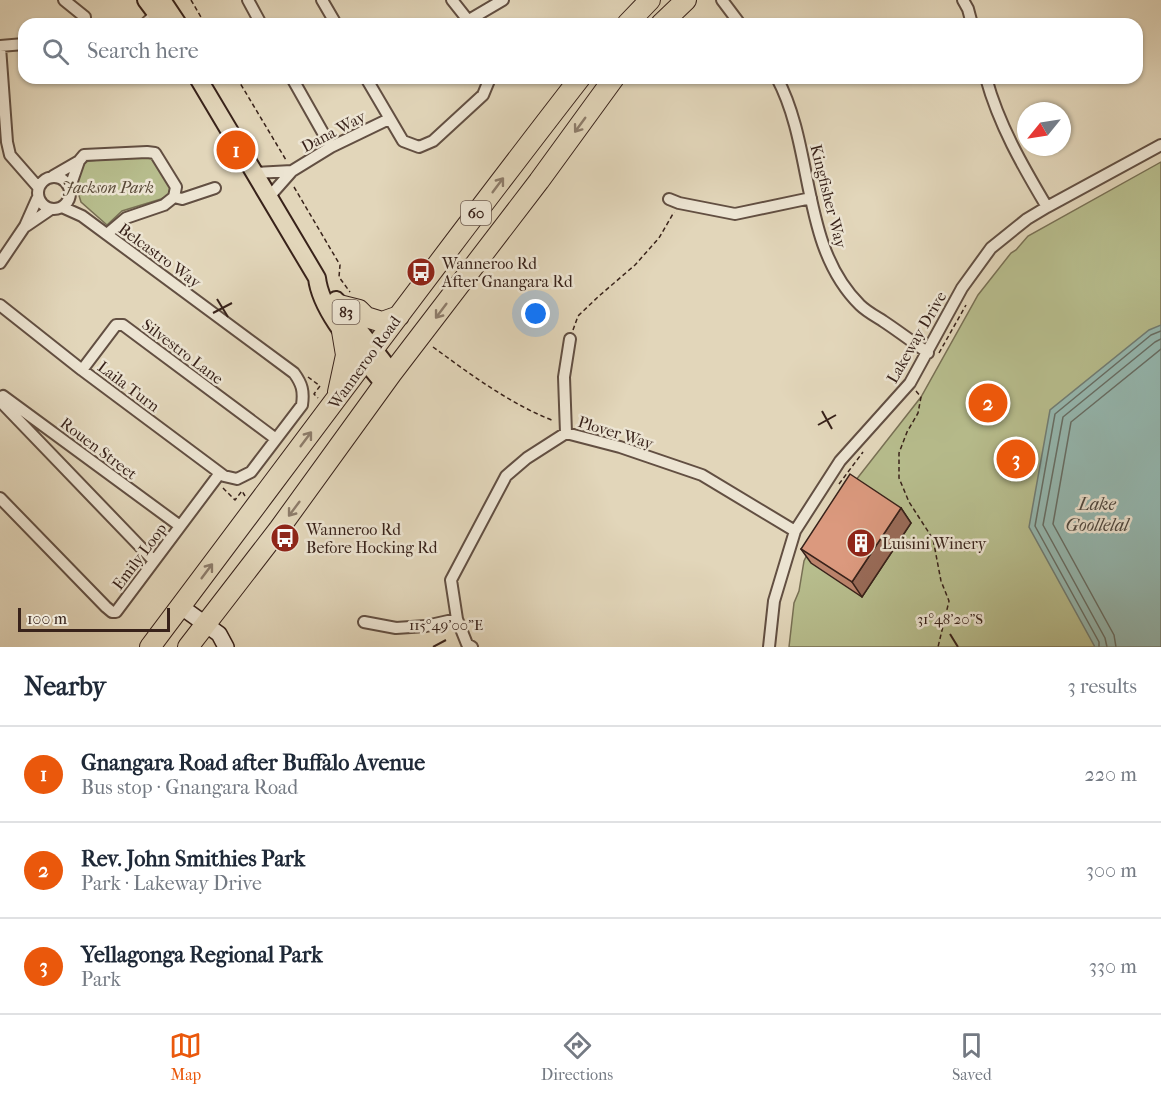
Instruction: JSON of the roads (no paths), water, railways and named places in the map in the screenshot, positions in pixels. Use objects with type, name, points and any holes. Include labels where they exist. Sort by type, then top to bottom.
[{"type":"highway","points":[[633,18],[650,0]]},
{"type":"highway","points":[[668,18],[686,0]]},
{"type":"highway","name":"Wanneroo Road","points":[[150,647],[328,399],[369,354],[399,316],[575,84]]},
{"type":"highway","name":"Wanneroo Road","points":[[197,634],[279,529],[388,379],[610,84]]},
{"type":"highway","points":[[346,301],[366,317],[382,322],[399,316]]},
{"type":"highway","name":"83","points":[[328,399],[346,355],[342,331]]},
{"type":"main road","name":"83","points":[[202,84],[317,278],[318,291],[342,331],[369,354],[388,379]]},
{"type":"main road","name":"83","points":[[213,84],[225,106],[230,129]]},
{"type":"main road","name":"83","points":[[317,278],[346,301],[369,354]]},
{"type":"street","points":[[64,0],[85,18]]},
{"type":"street","points":[[248,0],[258,18]]},
{"type":"street","points":[[322,0],[332,18]]},
{"type":"street","points":[[452,0],[467,18]]},
{"type":"street","points":[[476,18],[503,0]]},
{"type":"street","points":[[722,0],[736,18]]},
{"type":"street","points":[[963,0],[970,18]]},
{"type":"street","points":[[18,44],[0,46],[7,142],[5,157],[21,166],[50,177],[63,179],[70,187]]},
{"type":"street","points":[[295,84],[331,147]]},
{"type":"street","points":[[369,84],[403,141],[419,147],[433,141],[483,94],[487,84]]},
{"type":"street","name":"Kingfisher Way","points":[[780,84],[801,146],[823,246],[842,283],[861,305],[933,354]]},
{"type":"street","points":[[988,84],[1012,148],[1047,207]]},
{"type":"street","name":"Dana Way","points":[[269,197],[292,171],[331,147],[389,119]]},
{"type":"street","name":"Lakeway Drive","points":[[769,647],[774,601],[795,531],[840,461],[933,354],[962,288],[991,248],[1027,219],[1047,207],[1161,146]]},
{"type":"street","points":[[25,226],[61,205],[79,161],[84,155],[155,153],[176,187],[174,197],[164,205],[126,218],[106,234]]},
{"type":"street","points":[[38,187],[50,177],[79,161]]},
{"type":"street","points":[[0,263],[25,226],[38,199],[38,187],[21,166]]},
{"type":"street","name":"Dana Way","points":[[255,173],[292,171]]},
{"type":"street","points":[[174,197],[183,199],[214,188]]},
{"type":"street","points":[[674,201],[735,214],[811,198]]},
{"type":"street","points":[[38,199],[45,207],[61,205]]},
{"type":"street","name":"Belcastro Way","points":[[61,205],[82,216],[294,373],[301,383],[304,394],[302,405],[276,439]]},
{"type":"street","name":"Laila Turn","points":[[0,305],[217,477]]},
{"type":"street","name":"Silvestro Lane","points":[[82,369],[116,325],[123,325],[276,439]]},
{"type":"street","points":[[566,429],[564,377],[570,339]]},
{"type":"street","name":"Rouen Street","points":[[0,400],[3,396],[11,401],[180,526]]},
{"type":"street","points":[[0,400],[154,561]]},
{"type":"street","name":"Plover Way","points":[[472,647],[467,644],[457,619],[451,580],[506,476],[566,429],[702,475],[795,531]]},
{"type":"street","points":[[217,477],[237,479],[246,475],[276,439]]},
{"type":"street","name":"Emily Loop","points":[[0,498],[112,612],[116,612],[217,477]]},
{"type":"street","points":[[177,610],[197,634],[219,634],[224,647]]},
{"type":"street","points":[[364,622],[396,628],[426,626],[457,619]]},
{"type":"water","name":"Lake Goollelal","points":[[1161,325],[1161,647],[1095,647],[1029,527],[1050,410],[1149,330]]},
{"type":"place","name":"Gnangara Road after Buffalo Avenue","points":[[236,150]]},
{"type":"place","name":"Wanneroo Rd After Gnangara Rd","points":[[421,272]]},
{"type":"place","name":"Rev. John Smithies Park","points":[[988,403]]},
{"type":"place","name":"Yellagonga Regional Park","points":[[1016,459]]},
{"type":"place","name":"Wanneroo Rd Before Hocking Rd","points":[[285,538]]},
{"type":"place","name":"Luisini Winery","points":[[861,543]]},
{"type":"park label","name":"Jackson Park","points":[[108,187]]}]
